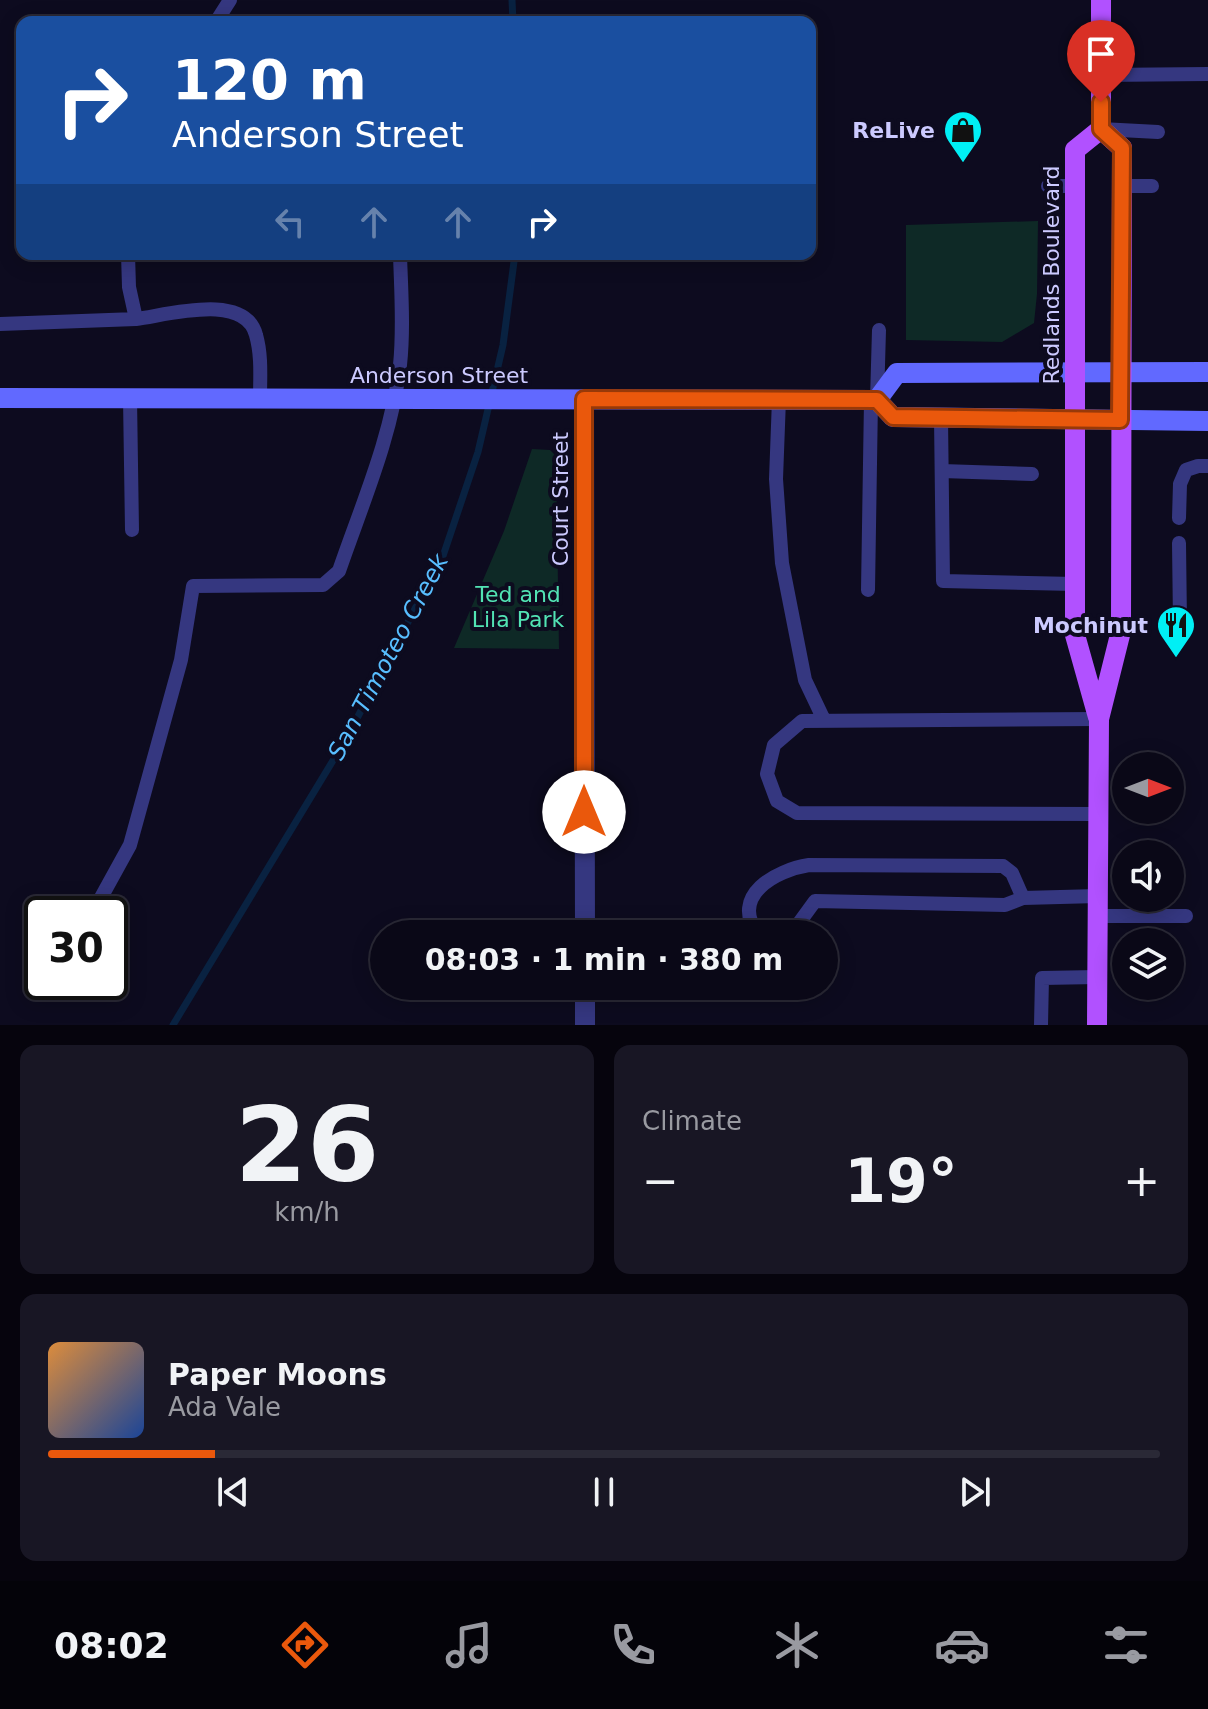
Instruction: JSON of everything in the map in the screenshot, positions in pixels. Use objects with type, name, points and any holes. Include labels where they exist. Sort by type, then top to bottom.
[{"type":"main road","points":[[1101,0],[1101,129]]},
{"type":"main road","name":"Redlands Boulevard","points":[[1097,1025],[1099,719],[1120,635],[1122,148],[1101,129],[1075,150],[1075,635],[1099,719]]},
{"type":"main road","points":[[874,400],[897,373],[1208,372]]},
{"type":"main road","name":"Anderson Street","points":[[0,398],[874,400],[893,417],[1208,421]]},
{"type":"street","name":"Court Street","points":[[584,399],[585,920]]},
{"type":"street","points":[[585,1000],[585,1025]]},
{"type":"lane","points":[[1101,75],[1208,74]]},
{"type":"lane","points":[[1101,129],[1158,132]]},
{"type":"lane","points":[[1048,186],[1075,186]]},
{"type":"lane","points":[[1122,186],[1152,186]]},
{"type":"lane","points":[[128,260],[129,287],[136,319]]},
{"type":"lane","points":[[102,896],[130,845],[181,660],[193,586],[323,585],[339,571],[386,435],[394,398],[400,364],[400,260]]},
{"type":"lane","points":[[0,324],[136,319],[216,308],[239,312],[256,331],[260,356],[260,399]]},
{"type":"lane","points":[[868,590],[879,330]]},
{"type":"lane","points":[[130,398],[132,530]]},
{"type":"lane","points":[[779,399],[776,479],[782,563],[805,680],[824,720]]},
{"type":"lane","points":[[941,418],[943,581],[1075,584]]},
{"type":"lane","points":[[1179,518],[1180,484],[1186,470],[1208,466]]},
{"type":"lane","points":[[942,471],[1032,474]]},
{"type":"lane","points":[[1179,543],[1180,623]]},
{"type":"lane","points":[[1098,814],[797,813],[777,801],[767,774],[774,745],[802,721],[1099,719]]},
{"type":"lane","points":[[750,920],[749,902],[756,890],[788,868],[809,865],[1003,866],[1012,873],[1023,898]]},
{"type":"lane","points":[[801,920],[815,901],[1005,905],[1023,898],[1186,916]]},
{"type":"lane","points":[[1041,1025],[1042,978],[1097,977]]},
{"type":"green space","points":[[1038,221],[1034,323],[1002,342],[906,340],[906,225]]},
{"type":"green space","name":"Ted and Lila Park","points":[[532,449],[550,450],[556,456],[559,649],[454,648],[504,531]]},
{"type":"waterway","name":"San Timoteo Creek","points":[[512,0],[513,16]]},
{"type":"waterway","name":"San Timoteo Creek","points":[[173,1025],[346,739],[443,556],[478,452],[503,345],[514,260]]},
{"type":"place","name":"ReLive","points":[[963,164]]},
{"type":"place","name":"Mochinut","points":[[1176,659]]},
{"type":"route","points":[[584,812],[584,399],[877,400],[893,417],[1120,420],[1122,148],[1101,129],[1101,102]]}]
